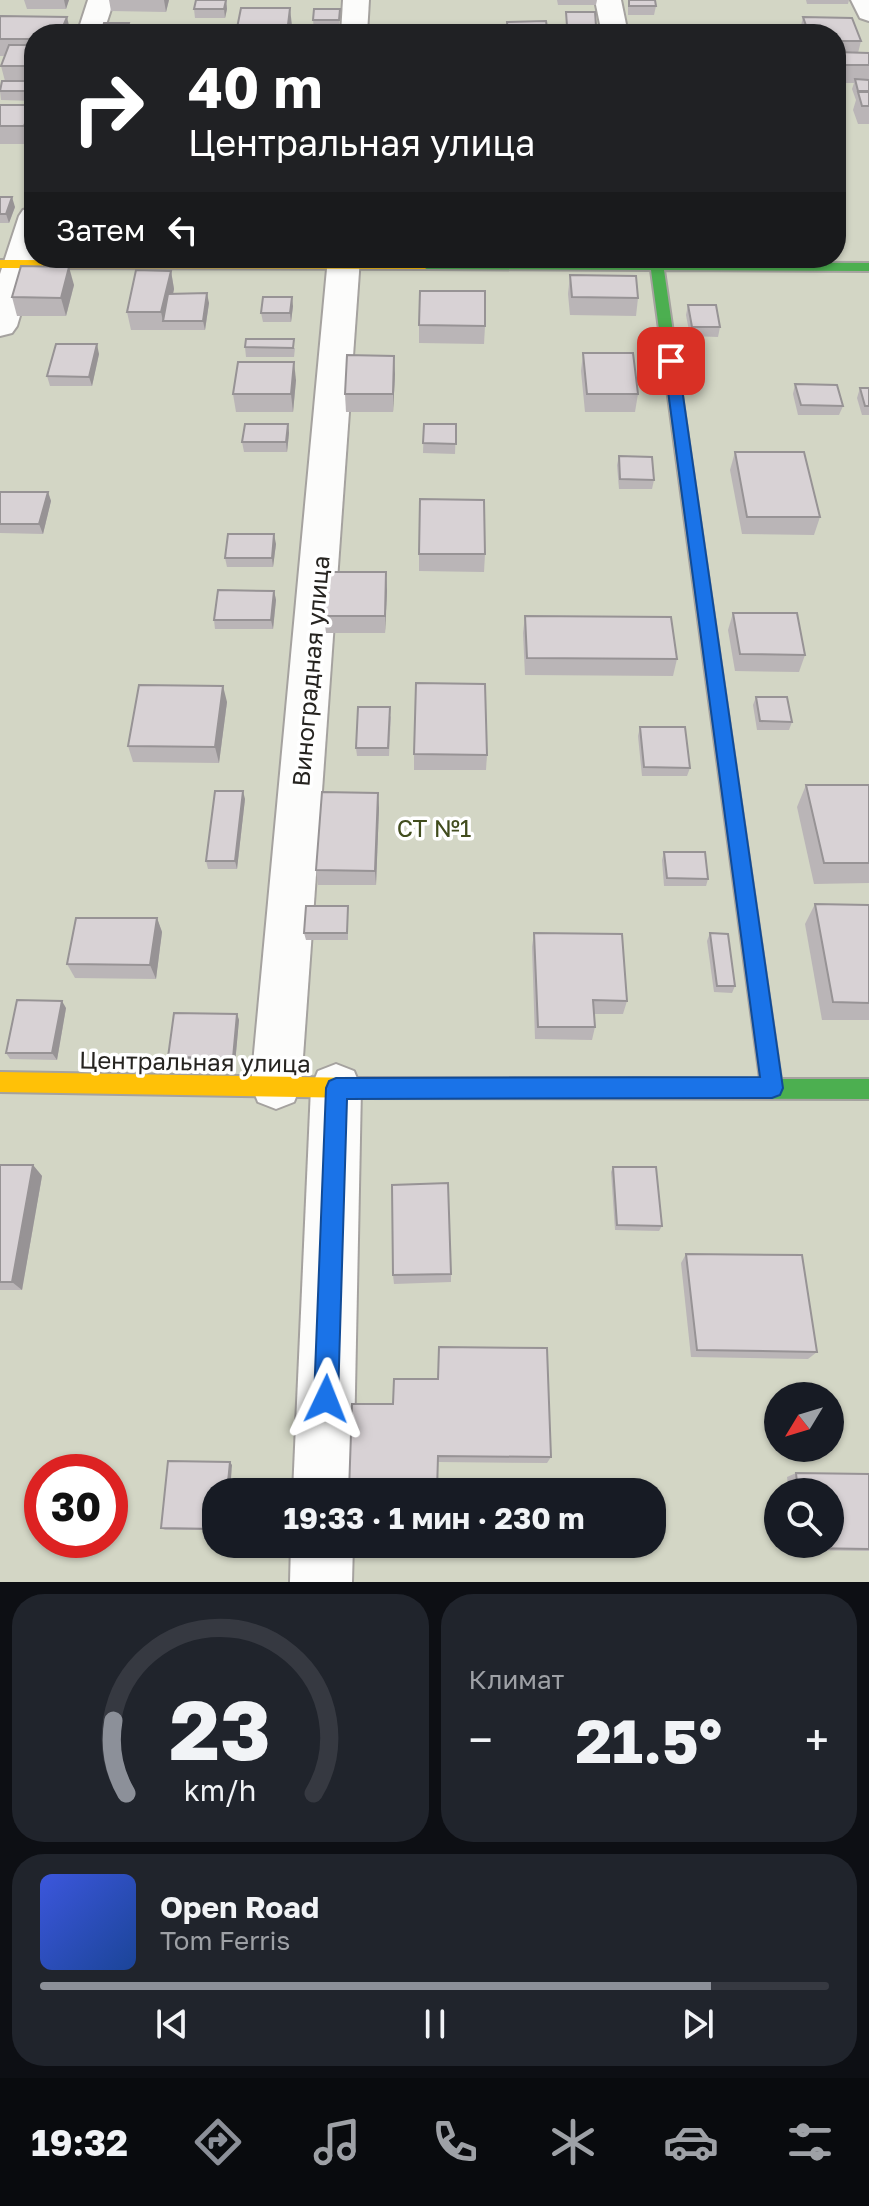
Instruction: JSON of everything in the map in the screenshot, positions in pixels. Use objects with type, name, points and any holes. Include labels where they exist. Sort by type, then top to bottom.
[{"type":"street","points":[[93,24],[101,0]]},
{"type":"street","points":[[355,24],[356,0]]},
{"type":"street","points":[[608,0],[613,24]]},
{"type":"street","points":[[864,0],[869,13]]},
{"type":"street","points":[[0,326],[10,264],[24,236]]},
{"type":"street","points":[[846,266],[869,267]]},
{"type":"street","name":"Виноградная улица","points":[[276,1085],[344,268]]},
{"type":"street","points":[[658,268],[772,1088]]},
{"type":"street","name":"Центральная улица","points":[[0,1082],[336,1088],[772,1088],[867,1098]]},
{"type":"street","points":[[323,1478],[336,1088]]},
{"type":"street","points":[[321,1582],[322,1558]]},
{"type":"green space","name":"СТ №1","points":[[0,0],[869,0],[869,1582],[0,1582]]},
{"type":"building","points":[[196,0],[226,0],[224,9],[194,9]]},
{"type":"building","points":[[629,0],[655,0],[656,6],[629,6]]},
{"type":"building","points":[[241,8],[290,8],[288,24],[238,24]]},
{"type":"building","points":[[314,9],[340,9],[339,20],[313,20]]},
{"type":"building","points":[[566,12],[595,12],[596,24],[567,24]]},
{"type":"building","points":[[0,16],[67,17],[64,24],[24,24],[24,39],[0,39]]},
{"type":"building","points":[[803,17],[852,18],[861,41],[846,41],[846,24],[805,24]]},
{"type":"building","points":[[546,21],[546,24],[507,24]]},
{"type":"building","points":[[9,45],[24,45],[24,66],[1,66]]},
{"type":"building","points":[[846,52],[869,53],[869,65],[846,65]]},
{"type":"building","points":[[855,79],[869,80],[869,91],[858,91]]},
{"type":"building","points":[[2,81],[24,81],[24,91],[0,91]]},
{"type":"building","points":[[858,92],[869,92],[869,106],[862,106]]},
{"type":"building","points":[[0,105],[24,105],[24,126],[0,126]]},
{"type":"building","points":[[0,197],[12,197],[6,214],[0,214]]},
{"type":"building","points":[[21,266],[69,268],[61,298],[12,297]]},
{"type":"building","points":[[136,270],[171,271],[161,312],[127,312]]},
{"type":"building","points":[[570,275],[636,276],[638,298],[572,297]]},
{"type":"building","points":[[420,291],[485,291],[485,326],[419,325]]},
{"type":"building","points":[[207,293],[203,321],[163,321],[168,294]]},
{"type":"building","points":[[263,297],[292,297],[290,313],[261,313]]},
{"type":"building","points":[[688,305],[716,305],[720,327],[692,327]]},
{"type":"building","points":[[246,339],[294,339],[293,348],[245,347]]},
{"type":"building","points":[[56,344],[97,344],[89,377],[47,376]]},
{"type":"building","points":[[583,353],[633,353],[638,394],[587,394]]},
{"type":"building","points":[[347,355],[394,356],[393,394],[345,394]]},
{"type":"building","points":[[238,362],[294,362],[291,394],[233,394]]},
{"type":"building","points":[[795,384],[837,385],[843,406],[801,405]]},
{"type":"building","points":[[860,388],[869,388],[869,406],[865,406]]},
{"type":"building","points":[[245,424],[288,424],[286,442],[242,442]]},
{"type":"building","points":[[424,424],[456,424],[456,444],[423,443]]},
{"type":"building","points":[[735,452],[804,452],[820,517],[747,517]]},
{"type":"building","points":[[619,456],[652,457],[654,480],[620,479]]},
{"type":"building","points":[[0,492],[48,492],[39,524],[0,524]]},
{"type":"building","points":[[420,499],[484,500],[485,554],[419,554]]},
{"type":"building","points":[[228,534],[274,534],[272,558],[225,558]]},
{"type":"building","points":[[327,572],[386,572],[385,616],[324,616]]},
{"type":"building","points":[[218,590],[274,591],[271,620],[214,620]]},
{"type":"building","points":[[733,613],[797,613],[805,655],[740,654]]},
{"type":"building","points":[[525,616],[671,617],[677,659],[527,658]]},
{"type":"building","points":[[416,683],[485,684],[487,755],[414,754]]},
{"type":"building","points":[[139,685],[223,686],[215,747],[128,746]]},
{"type":"building","points":[[756,697],[787,697],[792,722],[760,721]]},
{"type":"building","points":[[358,707],[390,707],[388,748],[356,748]]},
{"type":"building","points":[[640,727],[685,727],[690,768],[644,767]]},
{"type":"building","points":[[806,785],[869,785],[869,863],[824,863]]},
{"type":"building","points":[[215,791],[243,791],[235,861],[206,861]]},
{"type":"building","points":[[322,792],[378,793],[375,871],[316,870]]},
{"type":"building","points":[[664,852],[705,852],[708,879],[667,878]]},
{"type":"building","points":[[815,904],[869,905],[869,1003],[833,1002]]},
{"type":"building","points":[[306,906],[348,906],[347,933],[304,933]]},
{"type":"building","points":[[76,918],[157,918],[150,965],[67,964]]},
{"type":"building","points":[[534,933],[622,934],[627,1001],[593,1000],[595,1027],[538,1027]]},
{"type":"building","points":[[710,933],[728,934],[735,986],[717,986]]},
{"type":"building","points":[[17,1000],[62,1001],[52,1053],[6,1053]]},
{"type":"building","points":[[174,1013],[237,1014],[233,1058],[168,1057]]},
{"type":"building","points":[[0,1165],[33,1165],[12,1282],[0,1282]]},
{"type":"building","points":[[613,1167],[656,1167],[662,1226],[617,1225]]},
{"type":"building","points":[[448,1183],[451,1274],[393,1275],[392,1185]]},
{"type":"building","points":[[686,1254],[802,1255],[817,1352],[697,1350]]},
{"type":"building","points":[[439,1347],[547,1348],[551,1457],[438,1456],[437,1478],[349,1478],[352,1404],[393,1404],[394,1379],[438,1379]]},
{"type":"building","points":[[168,1461],[230,1462],[228,1478],[202,1478],[202,1529],[161,1528]]},
{"type":"building","points":[[796,1473],[869,1474],[869,1549],[844,1549],[844,1478],[797,1478]]},
{"type":"traffic: fast","points":[[846,267],[869,267]]},
{"type":"traffic: fast","points":[[657,268],[772,1088]]},
{"type":"traffic: fast","points":[[357,1088],[869,1089]]},
{"type":"traffic: slow","points":[[0,264],[24,264]]},
{"type":"traffic: slow","points":[[0,1082],[357,1088]]},
{"type":"route","points":[[326,1399],[336,1088],[772,1088],[671,361]]}]
